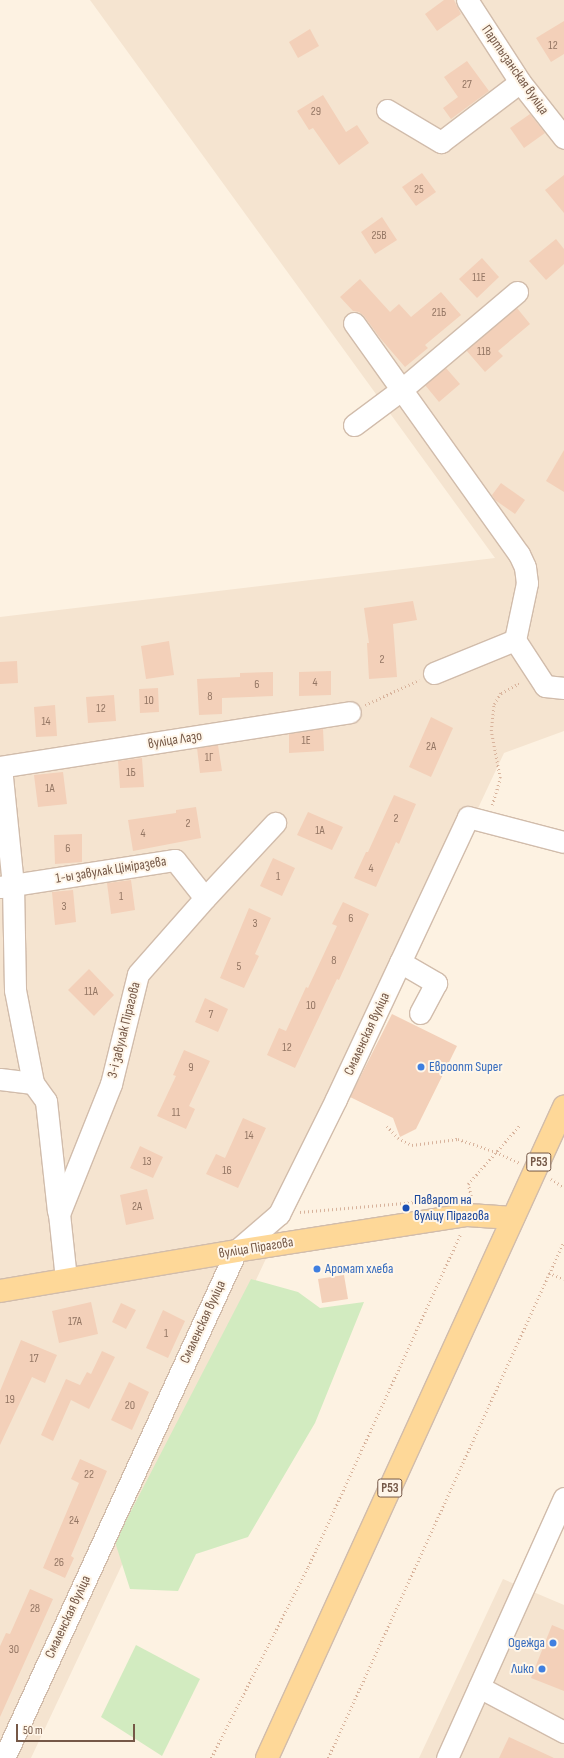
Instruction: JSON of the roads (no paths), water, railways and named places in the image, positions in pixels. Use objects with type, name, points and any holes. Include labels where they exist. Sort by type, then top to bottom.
[{"type":"main road","name":"Р53","points":[[267,1758],[564,1106]]},
{"type":"main road","name":"вуліца Пірагова","points":[[0,1291],[236,1251],[467,1215],[513,1218]]},
{"type":"street","name":"Партызанская вуліца","points":[[467,0],[520,82],[564,138]]},
{"type":"street","points":[[388,110],[441,142],[520,82]]},
{"type":"street","points":[[354,425],[401,390],[517,292]]},
{"type":"street","points":[[354,323],[522,560],[525,567],[527,583],[515,640]]},
{"type":"street","points":[[434,673],[515,640]]},
{"type":"street","points":[[515,640],[554,687]]},
{"type":"street","name":"вуліца Лазо","points":[[0,767],[350,712]]},
{"type":"street","points":[[0,767],[6,886],[15,990],[33,1083],[46,1101],[59,1214]]},
{"type":"street","name":"Смаленская вуліца","points":[[4,1758],[236,1251],[279,1214],[400,962],[478,820],[564,842]]},
{"type":"street","name":"3-і завулак Пірагова","points":[[66,1279],[59,1214],[111,1084],[138,974],[205,898],[275,823]]},
{"type":"street","name":"1-ы завулак Ціміразева","points":[[6,886],[175,860],[205,898]]},
{"type":"street","points":[[400,962],[436,983],[420,1013]]},
{"type":"street","points":[[0,1079],[33,1083]]},
{"type":"street","points":[[447,1758],[564,1498]]},
{"type":"street","points":[[479,1688],[564,1732]]},
{"type":"place","name":"Евроопт Super","points":[[421,1067]]},
{"type":"place","name":"Паварот на вуліцу Пірагова","points":[[406,1208]]},
{"type":"place","name":"Аромат хлеба","points":[[317,1269]]},
{"type":"place","name":"Одежда","points":[[553,1643]]},
{"type":"place","name":"Лико","points":[[542,1669]]}]
